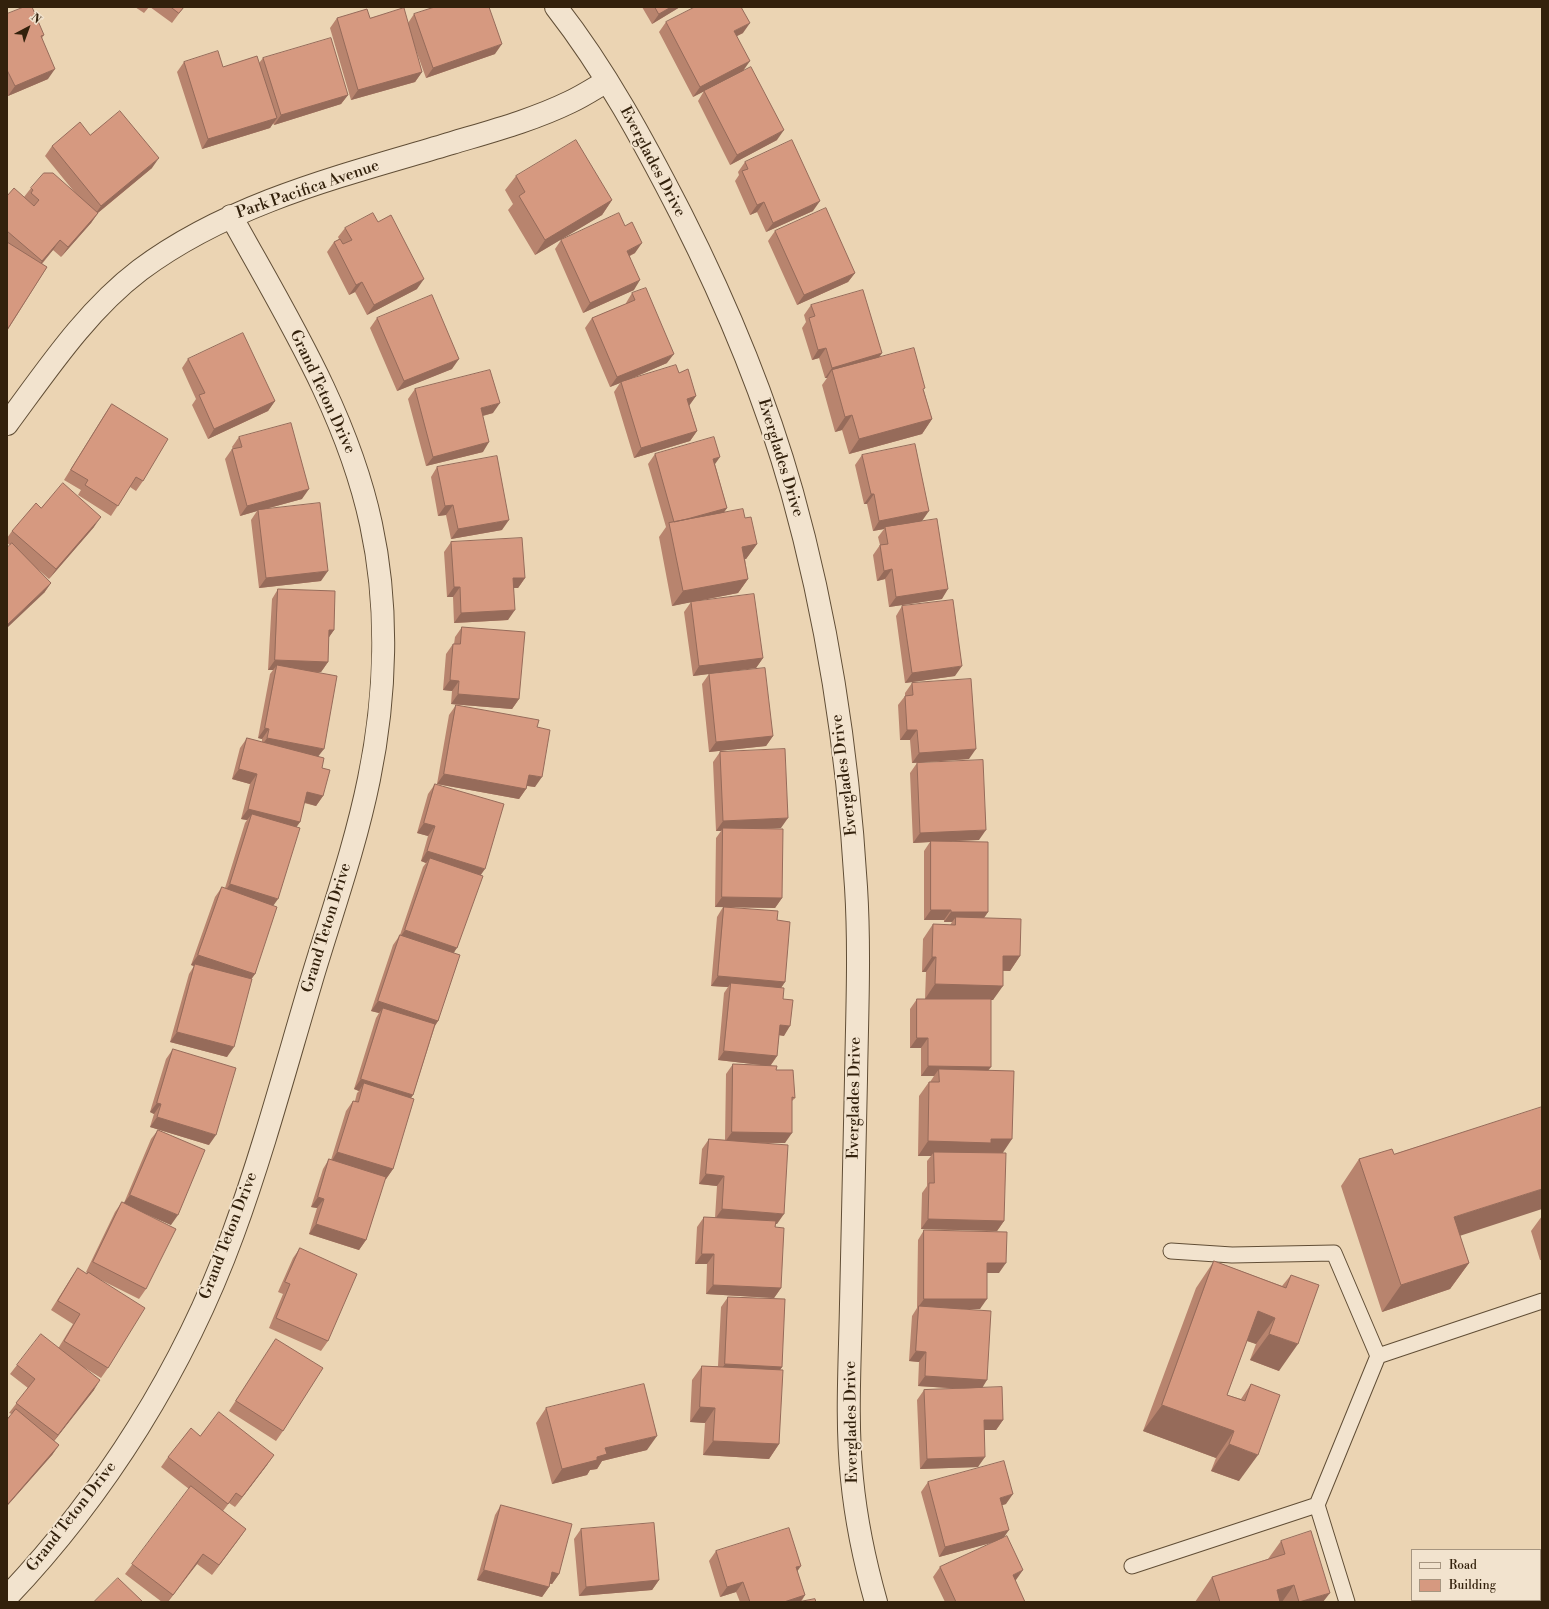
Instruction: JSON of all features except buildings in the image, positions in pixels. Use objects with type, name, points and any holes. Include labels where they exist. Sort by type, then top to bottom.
[{"type":"street","name":"Everglades Drive","points":[[556,7],[608,81],[654,161],[694,240],[731,320],[764,405],[791,490],[813,573],[829,655],[844,758],[850,813],[856,898],[858,971],[849,1414],[851,1474],[860,1534],[876,1602]]},
{"type":"street","name":"Park Pacifica Avenue","points":[[7,424],[66,345],[99,307],[145,267],[183,241],[231,216],[289,193],[531,119],[571,102],[608,81]]},
{"type":"street","name":"Grand Teton Drive","points":[[7,1597],[68,1527],[146,1415],[180,1353],[208,1295],[233,1236],[253,1176],[354,837],[369,779],[379,717],[384,654],[380,589],[371,525],[354,462],[331,404],[302,344],[231,216]]},
{"type":"lane","points":[[1171,1251],[1232,1255],[1334,1254],[1378,1356],[1317,1505],[1348,1602]]},
{"type":"lane","points":[[1378,1356],[1542,1301]]},
{"type":"lane","points":[[1132,1566],[1317,1505]]}]
